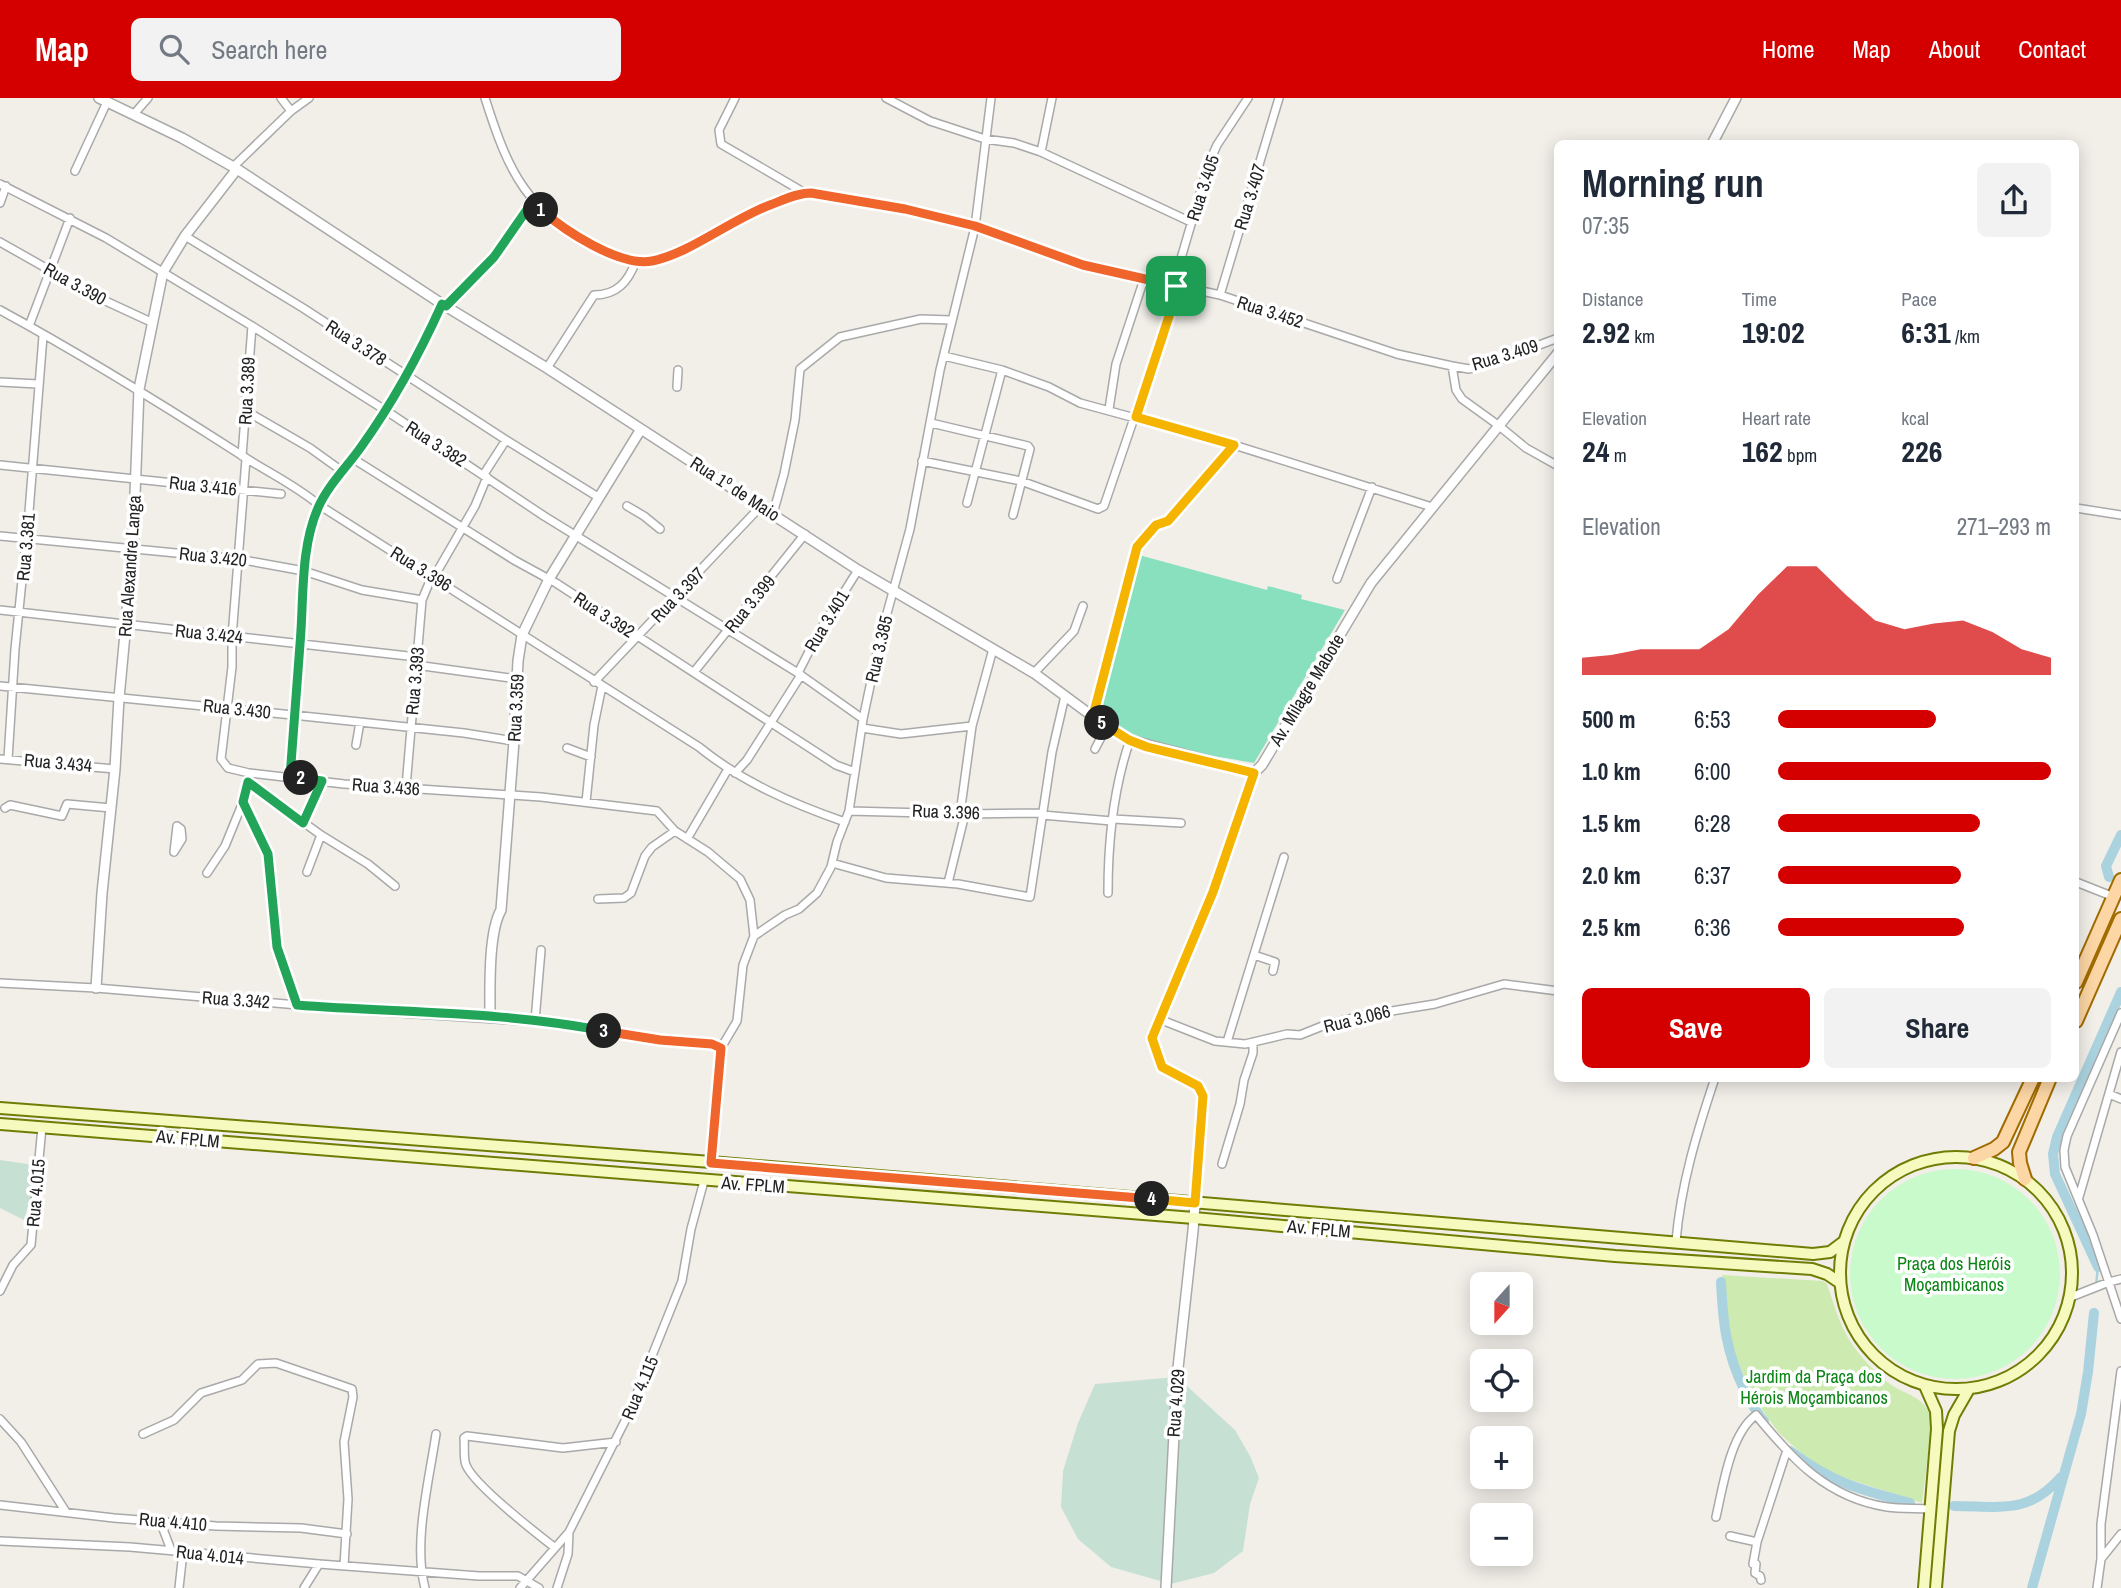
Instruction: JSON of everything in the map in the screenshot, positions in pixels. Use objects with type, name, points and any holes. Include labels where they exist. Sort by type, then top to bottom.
[{"type":"main road","points":[[2079,975],[2121,880]]},
{"type":"main road","points":[[2079,1014],[2121,919]]},
{"type":"main road","points":[[1973,1158],[1994,1149],[2007,1135],[2031,1082]]},
{"type":"main road","points":[[2025,1179],[2019,1152],[2048,1082]]},
{"type":"main road","name":"Av. FPLM","points":[[0,1108],[1209,1203],[1616,1240],[1676,1241],[1813,1254],[1830,1252],[1842,1243]]},
{"type":"main road","name":"Av. FPLM","points":[[0,1124],[1194,1218],[1615,1256],[1812,1269],[1839,1282]]},
{"type":"main road","points":[[239,1126],[239,1143]]},
{"type":"main road","points":[[1946,1157],[1973,1158],[2009,1169],[2025,1179],[2044,1197],[2059,1219],[2069,1244],[2073,1270],[2071,1297],[2063,1320],[2051,1341],[2035,1359],[2015,1374],[1993,1384],[1969,1389],[1940,1389],[1925,1386],[1893,1371],[1866,1348],[1852,1328],[1843,1306],[1839,1262],[1842,1243],[1854,1215],[1894,1174],[1919,1162],[1946,1157]]},
{"type":"main road","points":[[648,1176],[649,1159]]},
{"type":"main road","points":[[1924,1588],[1937,1429],[1936,1411],[1925,1386]]},
{"type":"main road","points":[[1936,1588],[1949,1430],[1969,1389]]},
{"type":"street","points":[[134,114],[148,98]]},
{"type":"street","points":[[281,98],[291,111]]},
{"type":"street","points":[[235,168],[291,111],[309,98]]},
{"type":"street","points":[[485,98],[508,162],[543,212],[583,240],[636,261],[632,273],[621,287],[602,295],[594,295],[547,368]]},
{"type":"street","points":[[734,98],[719,130],[721,144],[804,193]]},
{"type":"street","points":[[886,98],[914,114],[985,139],[1014,143],[1041,152],[1191,222]]},
{"type":"street","name":"Rua 3.385","points":[[754,936],[811,900],[826,878],[836,842],[849,811],[863,724],[892,592],[910,529],[950,320],[975,226],[991,98]]},
{"type":"street","points":[[1041,152],[1052,98]]},
{"type":"street","name":"Rua 3.405","points":[[1021,481],[1098,509],[1104,506],[1175,298],[1177,272],[1217,145],[1248,98]]},
{"type":"street","name":"Rua 3.407","points":[[1220,295],[1279,98]]},
{"type":"street","points":[[1714,140],[1736,98]]},
{"type":"street","points":[[75,171],[103,100]]},
{"type":"street","name":"Rua 1º de Maio","points":[[103,100],[182,138],[235,168],[892,592],[1034,673],[1129,740],[1254,773]]},
{"type":"street","name":"Rua Alexandre Langa","points":[[96,988],[133,548],[139,389],[163,272],[185,236],[235,168]]},
{"type":"street","points":[[0,203],[3,185]]},
{"type":"street","name":"Rua 3.382","points":[[3,185],[70,218],[252,326],[575,534],[799,674],[863,724]]},
{"type":"street","name":"Rua 3.452","points":[[636,261],[654,261],[756,210],[804,193],[905,209],[975,226],[1061,258],[1220,295],[1397,354],[1452,366]]},
{"type":"street","points":[[290,777],[304,571],[311,526],[320,505],[407,377],[444,305],[494,257],[533,201]]},
{"type":"street","points":[[29,326],[70,218]]},
{"type":"street","name":"Rua 3.378","points":[[185,236],[303,308],[598,497]]},
{"type":"street","name":"Rua 3.390","points":[[0,242],[97,297],[152,322]]},
{"type":"street","points":[[1109,409],[1116,364],[1144,279]]},
{"type":"street","name":"Rua 3.396","points":[[0,310],[139,389],[244,457],[296,486],[320,505],[699,747],[731,771],[802,806],[845,822]]},
{"type":"street","points":[[773,514],[784,474],[800,369],[840,337],[921,319],[950,320]]},
{"type":"street","name":"Rua 3.389","points":[[222,764],[220,760],[232,667],[252,326]]},
{"type":"street","name":"Rua 3.381","points":[[4,759],[13,688],[43,335]]},
{"type":"street","name":"Rua 3.409","points":[[1452,366],[1469,369],[1554,339]]},
{"type":"street","points":[[944,356],[1002,370],[1049,387],[1080,402],[1234,445],[1432,507]]},
{"type":"street","name":"Av. Milagre Mabote","points":[[1194,1218],[1203,1096],[1198,1086],[1162,1067],[1152,1038],[1213,892],[1254,773],[1262,765],[1371,583],[1554,358]]},
{"type":"street","points":[[1452,366],[1458,395],[1526,449],[1554,464]]},
{"type":"street","points":[[677,387],[678,370]]},
{"type":"street","points":[[967,503],[1002,370]]},
{"type":"street","points":[[0,382],[38,384]]},
{"type":"street","points":[[246,411],[310,448],[342,471]]},
{"type":"street","points":[[931,423],[1028,446],[1030,449],[1013,515]]},
{"type":"street","name":"Rua 3.359","points":[[490,1017],[493,945],[496,918],[501,910],[522,635],[549,579],[641,429]]},
{"type":"street","name":"Rua 3.393","points":[[406,787],[422,600],[475,506],[485,475],[506,440]]},
{"type":"street","points":[[1093,716],[1137,547],[1156,525],[1168,521],[1234,445]]},
{"type":"street","name":"Rua 3.392","points":[[352,458],[514,561],[549,579],[836,765],[855,772]]},
{"type":"street","points":[[922,461],[1021,481]]},
{"type":"street","name":"Rua 3.416","points":[[0,465],[281,494]]},
{"type":"street","points":[[1337,579],[1372,487]]},
{"type":"street","points":[[627,506],[660,529]]},
{"type":"street","name":"Rua 3.397","points":[[594,682],[761,506]]},
{"type":"street","points":[[2079,508],[2121,515]]},
{"type":"street","name":"Rua 3.399","points":[[694,672],[805,534]]},
{"type":"street","name":"Rua 3.420","points":[[0,536],[238,559],[304,571],[347,587],[422,600]]},
{"type":"street","name":"Rua 3.401","points":[[687,839],[731,771],[747,760],[799,674],[818,632],[858,570]]},
{"type":"street","points":[[1034,673],[1074,631],[1083,606]]},
{"type":"street","name":"Rua 3.424","points":[[0,610],[300,644],[517,679]]},
{"type":"street","points":[[948,883],[962,814],[972,726],[993,649]]},
{"type":"street","name":"Rua 3.430","points":[[0,686],[464,733],[514,741]]},
{"type":"street","points":[[586,802],[602,686]]},
{"type":"street","points":[[832,863],[886,878],[948,883],[1030,897],[1056,730],[1065,695]]},
{"type":"street","points":[[356,745],[360,722]]},
{"type":"street","points":[[863,724],[910,733],[972,726]]},
{"type":"street","points":[[1095,749],[1107,726]]},
{"type":"street","points":[[1108,893],[1112,820],[1120,772],[1129,740]]},
{"type":"street","points":[[567,748],[591,757]]},
{"type":"street","name":"Rua 3.434","points":[[4,759],[115,769]]},
{"type":"street","name":"Rua 3.436","points":[[222,764],[249,773],[322,781],[510,794],[657,811],[675,831],[708,852],[740,879],[751,900],[754,936]]},
{"type":"street","points":[[207,873],[225,846],[243,802],[249,773]]},
{"type":"street","points":[[303,823],[322,781]]},
{"type":"street","points":[[248,782],[303,823],[368,864],[395,886]]},
{"type":"street","points":[[243,802],[268,854],[277,947],[297,1005]]},
{"type":"street","points":[[5,808],[9,805],[21,806],[62,816],[67,804],[111,808]]},
{"type":"street","name":"Rua 3.396","points":[[849,811],[1042,814],[1181,823]]},
{"type":"street","points":[[598,899],[624,898],[631,893],[645,856],[652,846],[675,831]]},
{"type":"street","points":[[307,872],[321,835]]},
{"type":"street","points":[[1227,1042],[1284,857]]},
{"type":"street","points":[[2079,883],[2113,897]]},
{"type":"street","points":[[711,1163],[721,1048],[737,1021],[743,965],[754,936]]},
{"type":"street","points":[[535,1021],[541,950]]},
{"type":"street","points":[[1254,955],[1275,962],[1273,971]]},
{"type":"street","name":"Rua 3.342","points":[[0,983],[535,1021],[660,1040],[712,1044],[721,1048]]},
{"type":"street","name":"Rua 3.066","points":[[1159,1019],[1215,1041],[1253,1042],[1287,1034],[1300,1035],[1325,1025],[1361,1016],[1435,1004],[1504,984],[1554,990]]},
{"type":"street","points":[[2121,1013],[2067,1136],[2064,1150],[2065,1167],[2079,1198],[2121,1319]]},
{"type":"street","points":[[1222,1164],[1250,1066],[1253,1042]]},
{"type":"street","points":[[2079,1198],[2120,1056],[2102,1056]]},
{"type":"street","points":[[1676,1241],[1684,1179],[1714,1082]]},
{"type":"street","points":[[2109,1094],[2121,1099]]},
{"type":"street","name":"Rua 4.015","points":[[0,1291],[13,1265],[31,1245],[42,1127]]},
{"type":"street","name":"Rua 4.115","points":[[557,1588],[568,1554],[569,1532],[616,1442],[682,1281],[691,1229],[704,1181]]},
{"type":"street","name":"Rua 4.029","points":[[1166,1588],[1177,1377],[1194,1218]]},
{"type":"street","points":[[2071,1297],[2121,1280]]},
{"type":"street","points":[[143,1434],[174,1420],[201,1393],[242,1380],[254,1366],[263,1362],[276,1363],[350,1388],[354,1397],[344,1442],[348,1499],[344,1566]]},
{"type":"street","points":[[2097,1588],[2101,1559],[2101,1524],[2121,1371]]},
{"type":"street","points":[[1716,1517],[1724,1480],[1740,1433],[1756,1415],[1786,1453],[1810,1475],[1839,1492],[1886,1507],[1930,1509]]},
{"type":"street","points":[[0,1419],[21,1442],[66,1512]]},
{"type":"street","points":[[425,1588],[420,1571],[421,1534],[436,1434]]},
{"type":"street","points":[[555,1547],[468,1469],[464,1438],[467,1436],[563,1447],[616,1442]]},
{"type":"street","points":[[1761,1580],[1755,1573],[1756,1564],[1753,1564],[1757,1542],[1786,1453]]},
{"type":"street","name":"Rua 4.410","points":[[0,1505],[216,1526],[301,1528],[346,1534]]},
{"type":"street","points":[[160,1521],[171,1550]]},
{"type":"street","points":[[520,1588],[569,1532]]},
{"type":"street","points":[[2101,1559],[2121,1535]]},
{"type":"street","points":[[1730,1536],[1757,1542]]},
{"type":"street","name":"Rua 4.014","points":[[0,1541],[171,1550],[344,1566],[479,1576],[519,1576],[527,1580]]},
{"type":"street","points":[[179,1588],[183,1552]]},
{"type":"street","points":[[304,1588],[319,1564]]},
{"type":"street","points":[[527,1580],[538,1588]]},
{"type":"green space","points":[[1139,555],[1267,590],[1268,586],[1302,595],[1301,599],[1345,610],[1254,763],[1192,752],[1146,739],[1109,719],[1098,706]]},
{"type":"green space","points":[[0,1160],[34,1165],[32,1192],[24,1220],[0,1208]]},
{"type":"green space","name":"Praça dos Heróis Moçambicanos","points":[[1955,1169],[1976,1171],[1995,1177],[2014,1186],[2030,1199],[2043,1215],[2052,1234],[2058,1253],[2058,1295],[2052,1314],[2043,1333],[2030,1349],[2014,1362],[1995,1371],[1976,1377],[1955,1379],[1934,1377],[1915,1371],[1896,1362],[1880,1349],[1867,1333],[1858,1314],[1852,1295],[1850,1274],[1852,1253],[1858,1234],[1867,1215],[1880,1199],[1896,1186],[1915,1177],[1934,1171]]},
{"type":"green space","name":"Jardim da Praça dos Hérois Moçambicanos","points":[[1722,1275],[1823,1281],[1827,1284],[1843,1328],[1861,1356],[1884,1379],[1917,1398],[1928,1410],[1932,1423],[1922,1503],[1833,1474],[1810,1461],[1779,1433],[1752,1396],[1733,1349]]},
{"type":"green space","points":[[1177,1377],[1235,1430],[1259,1478],[1250,1504],[1243,1551],[1214,1573],[1171,1584],[1111,1567],[1078,1539],[1061,1507],[1063,1471],[1078,1423],[1095,1384]]},
{"type":"waterway","points":[[2109,877],[2106,866],[2121,835]]},
{"type":"waterway","points":[[2098,1267],[2055,1174],[2053,1154],[2057,1137],[2121,992]]},
{"type":"waterway","points":[[2096,1286],[2098,1266],[2055,1174],[2053,1154],[2057,1137],[2121,993]]},
{"type":"waterway","points":[[1721,1282],[1729,1350],[1751,1402],[1764,1421]]},
{"type":"waterway","points":[[2032,1588],[2081,1414],[2094,1313]]},
{"type":"waterway","points":[[1790,1451],[1820,1471],[1847,1484],[1910,1503]]},
{"type":"waterway","points":[[1954,1506],[1999,1507],[2025,1503],[2037,1498],[2061,1477]]},
{"type":"route","points":[[811,193],[905,209],[975,226],[1083,265],[1176,286],[1175,298],[1136,417],[1234,445],[1168,521],[1156,525],[1137,547],[1093,716],[1129,740],[1147,747],[1254,773],[1221,872],[1152,1038],[1162,1067],[1198,1086],[1203,1096],[1195,1203],[711,1163],[721,1048],[712,1044],[660,1040],[557,1023],[297,1005],[277,947],[268,854],[243,802],[248,782],[303,823],[320,790],[322,781],[290,777],[304,571],[311,526],[320,505],[342,471],[361,449],[407,377],[442,304],[446,306],[494,257],[533,201],[543,212],[583,240],[636,261],[654,261],[756,210],[811,193]]}]
